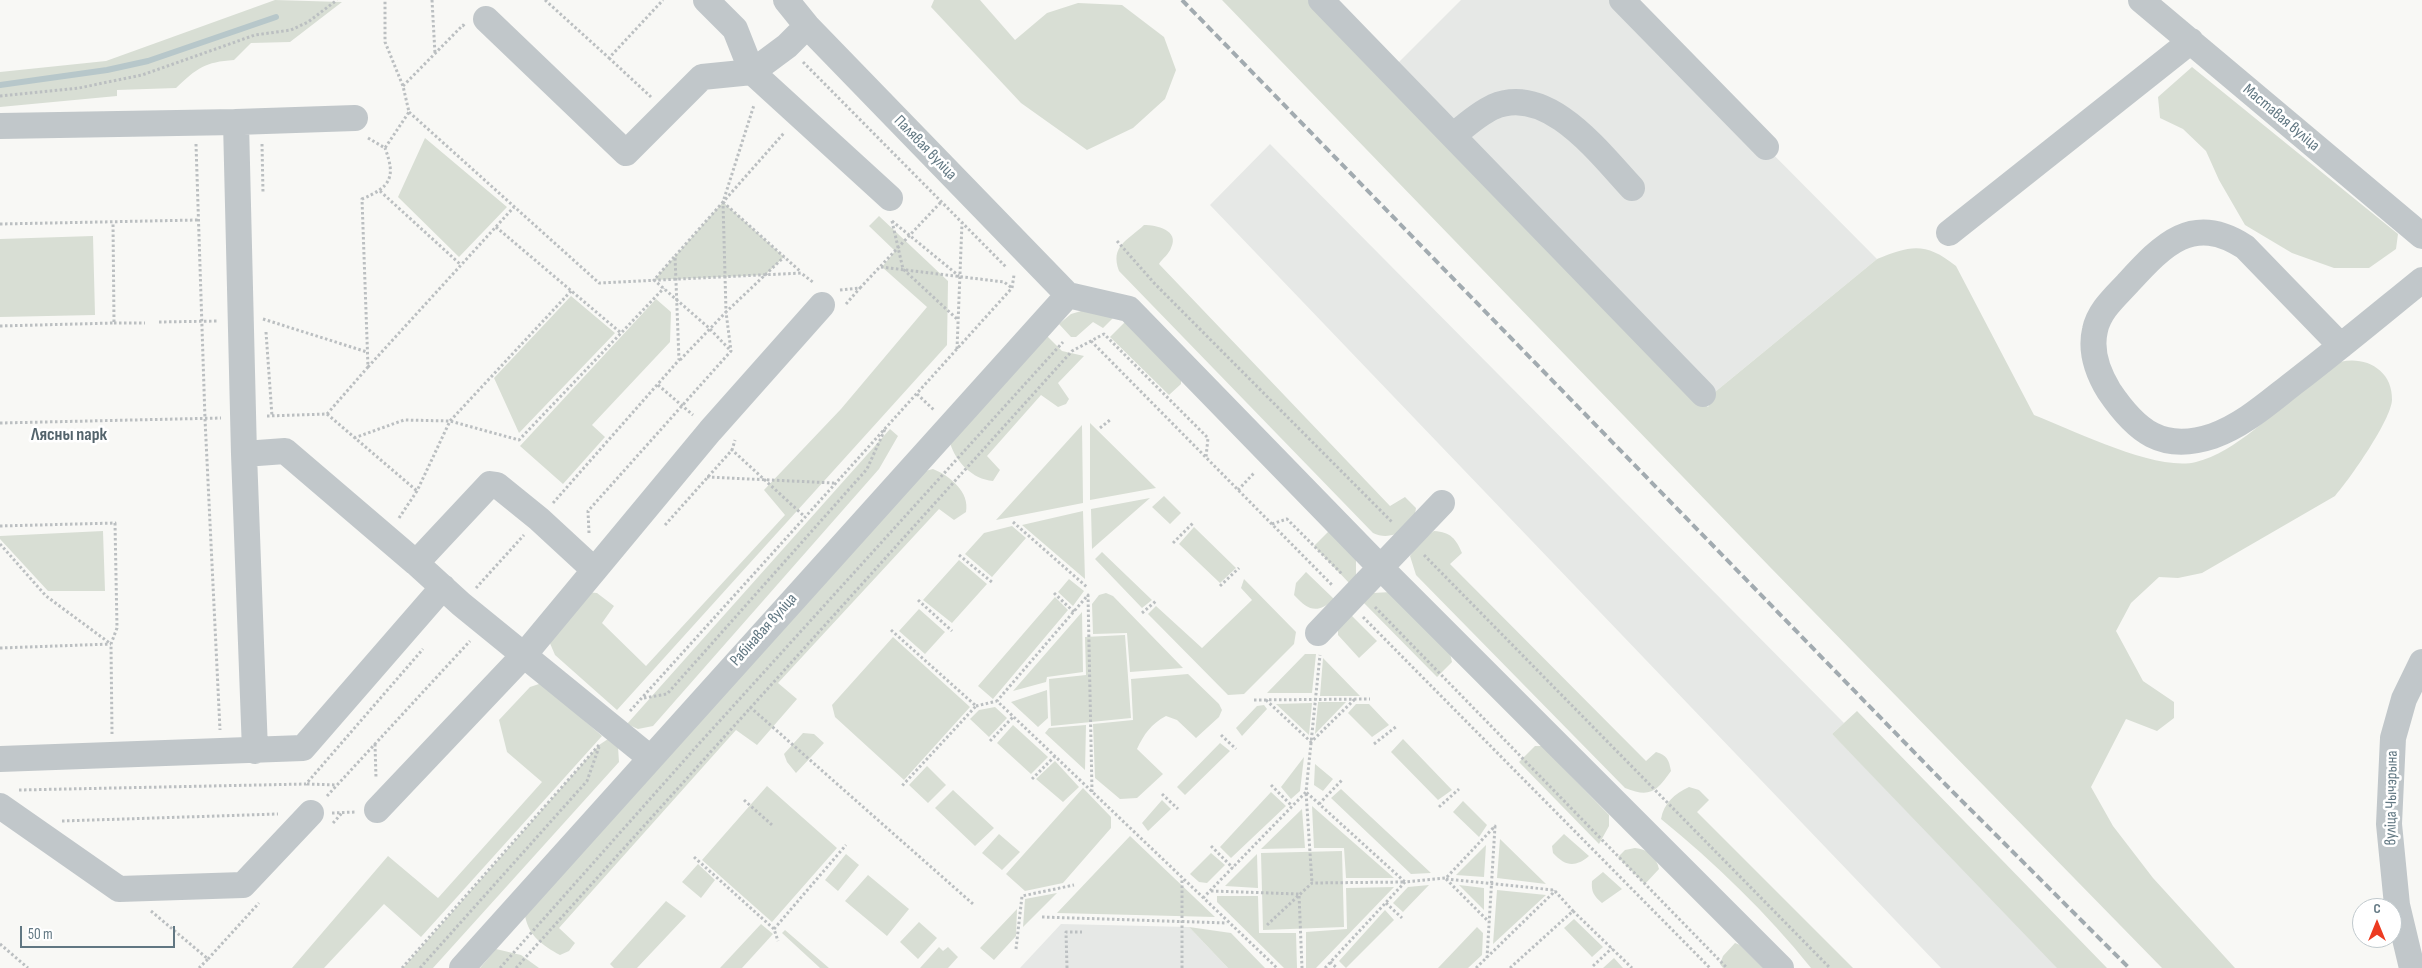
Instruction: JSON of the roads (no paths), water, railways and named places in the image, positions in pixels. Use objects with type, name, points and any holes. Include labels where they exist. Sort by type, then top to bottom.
[{"type":"street","points":[[706,0],[735,29],[752,72],[891,209]]},
{"type":"street","name":"Палявая вуліца","points":[[786,0],[807,26],[1068,294]]},
{"type":"street","points":[[1321,0],[1703,394]]},
{"type":"street","points":[[1622,0],[1766,147]]},
{"type":"street","name":"Маставая вуліца","points":[[2154,3],[2191,42],[2422,236]]},
{"type":"street","points":[[486,19],[626,154],[702,77],[752,72],[786,46],[807,26]]},
{"type":"street","points":[[1949,233],[2191,42]]},
{"type":"street","points":[[1453,136],[1479,115],[1494,106],[1514,103],[1536,106],[1558,115],[1577,131],[1632,188]]},
{"type":"street","points":[[0,126],[355,118]]},
{"type":"street","points":[[236,122],[244,454],[255,751]]},
{"type":"street","points":[[2342,346],[2245,247],[2233,239],[2218,234],[2201,233],[2186,235],[2170,242],[2156,253],[2106,306],[2095,330],[2093,342],[2098,368],[2103,381],[2130,420],[2149,434],[2171,440],[2211,437],[2237,425],[2342,346],[2422,280]]},
{"type":"street","points":[[377,810],[524,655],[824,294]]},
{"type":"street","points":[[1068,294],[1129,309],[1381,568],[1781,968]]},
{"type":"street","name":"Рабінавая вуліца","points":[[462,968],[1068,294]]},
{"type":"street","points":[[244,454],[284,452],[524,655],[607,736],[649,758]]},
{"type":"street","points":[[416,563],[490,484],[497,485],[539,519],[591,567]]},
{"type":"street","points":[[1319,641],[1354,596],[1410,540],[1442,503]]},
{"type":"street","points":[[0,759],[303,748],[443,587]]},
{"type":"street","name":"вуліца Чычэрына","points":[[2412,968],[2397,905],[2388,824],[2393,738],[2404,699],[2422,662]]},
{"type":"street","points":[[0,806],[119,889],[243,885],[311,813]]},
{"type":"waterway","points":[[0,85],[107,70],[148,61],[276,17]]},
{"type":"railway","points":[[1182,0],[1948,787],[2129,968]]},
{"type":"district","name":"Лясны парк","points":[[69,435]]}]
